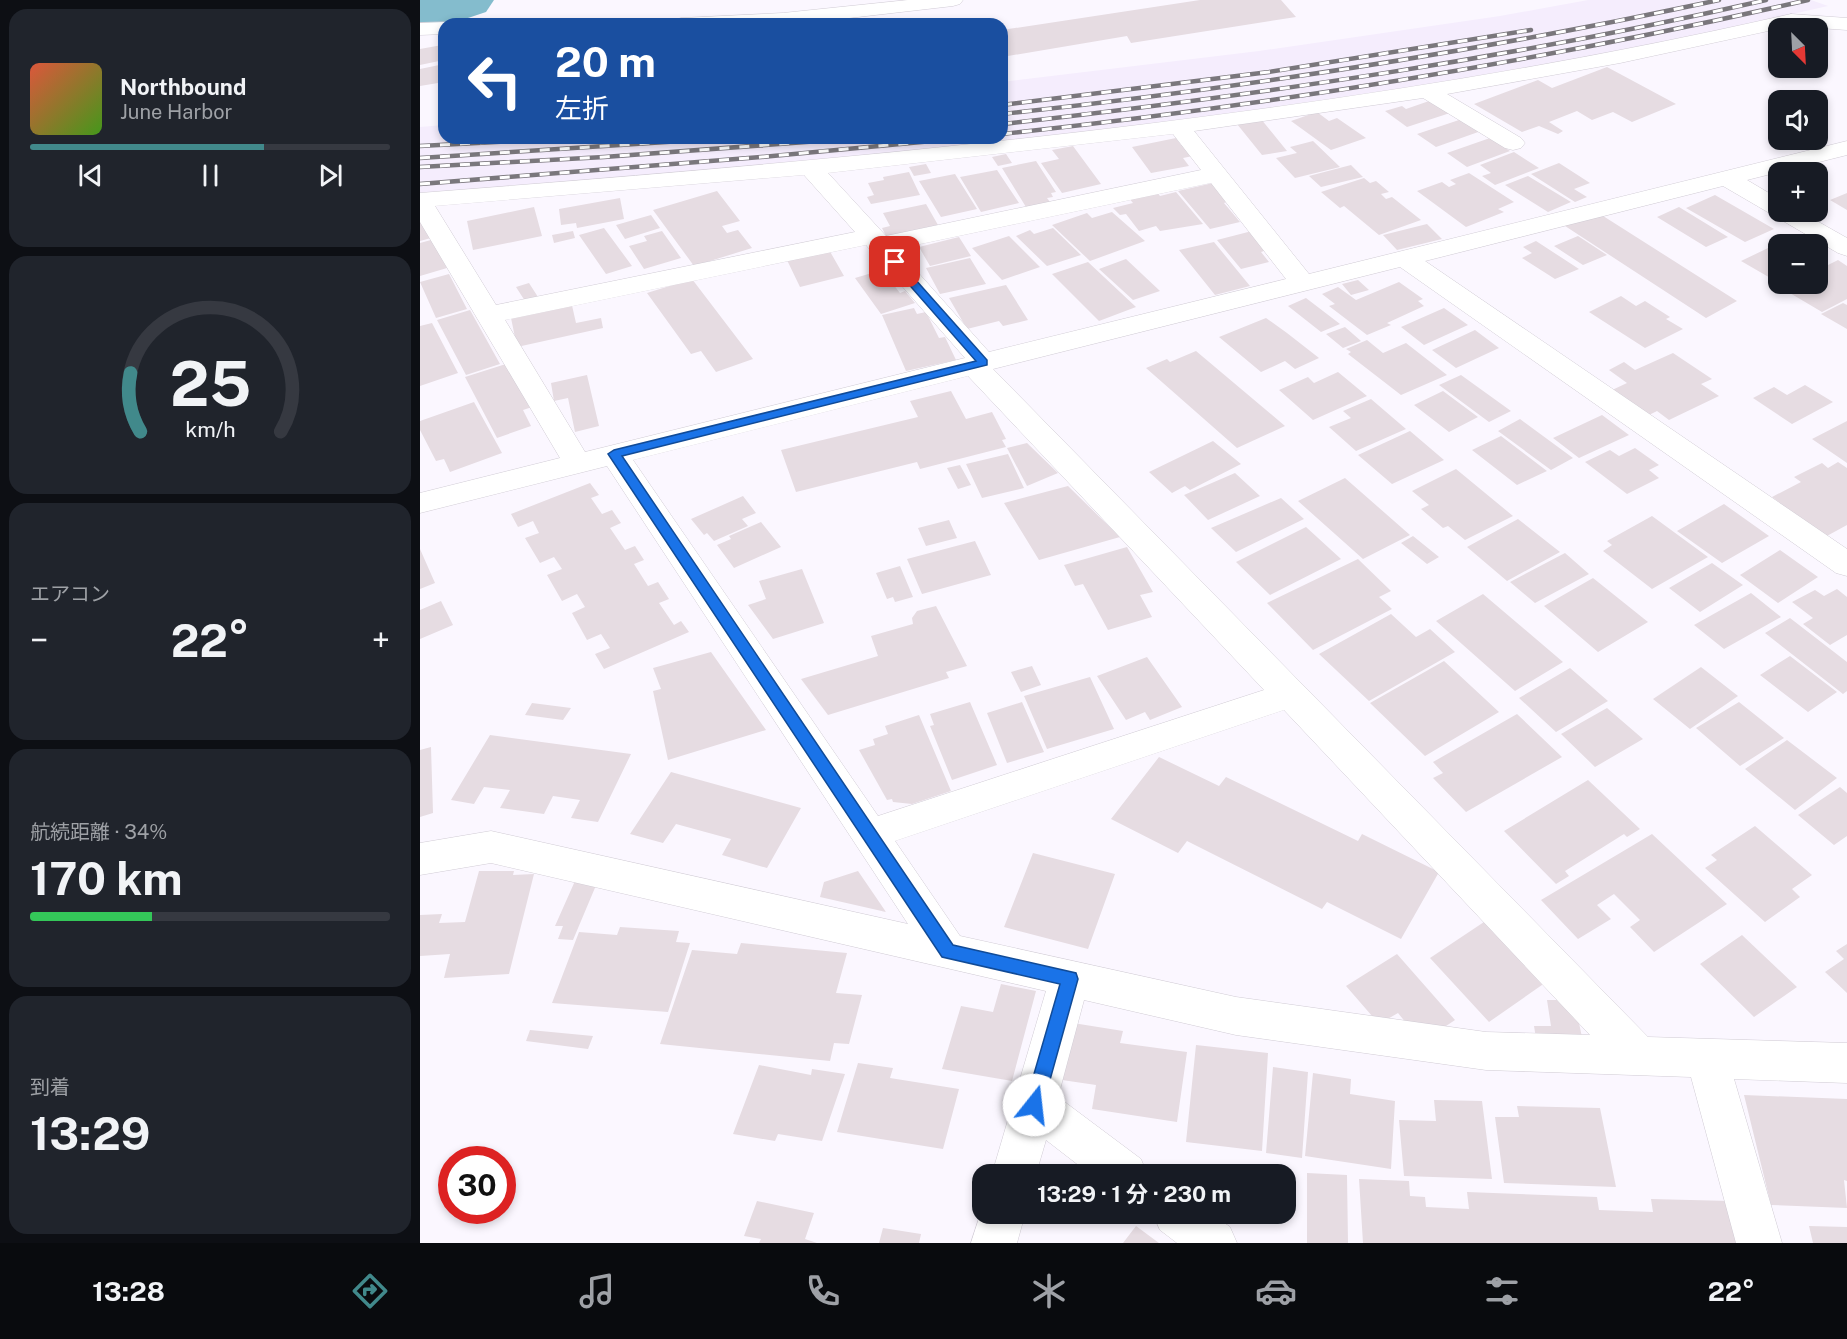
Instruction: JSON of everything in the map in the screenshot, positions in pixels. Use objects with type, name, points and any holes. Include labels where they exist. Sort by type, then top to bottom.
[{"type":"street","points":[[794,18],[901,8],[953,0]]},
{"type":"street","points":[[578,464],[420,201],[811,168],[1180,128],[1573,68],[1791,20],[1847,24]]},
{"type":"street","points":[[1427,91],[1513,143]]},
{"type":"street","points":[[1180,128],[1303,283]]},
{"type":"street","points":[[420,503],[1847,148]]},
{"type":"street","points":[[811,168],[978,364],[1290,695],[1638,1056]]},
{"type":"street","points":[[488,315],[1218,174]]},
{"type":"street","points":[[1725,177],[1768,202]]},
{"type":"street","points":[[1802,222],[1847,248]]},
{"type":"street","points":[[1404,258],[1847,566]]},
{"type":"street","points":[[614,454],[948,951]]},
{"type":"street","points":[[869,834],[1290,695]]},
{"type":"street","points":[[420,859],[491,847],[1236,1016],[1486,1051],[1847,1062]]},
{"type":"street","points":[[1017,1164],[1070,979]]},
{"type":"street","points":[[1707,1058],[1760,1243]]},
{"type":"street","points":[[1034,1105],[1112,1164]]},
{"type":"street","points":[[994,1243],[1000,1224]]},
{"type":"street","points":[[1189,1224],[1214,1243]]},
{"type":"shaded area","points":[[1588,0],[1811,0],[1828,6],[1649,46],[1424,85],[1150,125],[1008,141],[1008,81],[1259,51],[1500,16]]},
{"type":"shaded area","points":[[438,126],[438,144],[983,144],[868,157],[420,193],[420,127]]},
{"type":"building","points":[[1200,0],[1281,0],[1296,17],[1131,43],[1127,36],[1008,56],[1008,29]]},
{"type":"building","points":[[438,46],[438,61],[420,65],[420,49]]},
{"type":"building","points":[[438,65],[438,83],[420,86],[420,69]]},
{"type":"building","points":[[1607,67],[1676,104],[1632,122],[1613,112],[1592,120],[1577,111],[1549,122],[1563,131],[1558,134],[1539,126],[1522,132],[1474,104],[1538,80],[1552,88]]},
{"type":"building","points":[[1432,100],[1450,113],[1407,127],[1385,111],[1402,106],[1406,109]]},
{"type":"building","points":[[1317,112],[1329,121],[1337,118],[1366,138],[1331,150],[1291,121]]},
{"type":"building","points":[[1261,119],[1287,151],[1262,155],[1237,124]]},
{"type":"building","points":[[1462,119],[1481,131],[1436,147],[1417,134]]},
{"type":"building","points":[[1176,138],[1181,145],[1189,144],[1198,155],[1183,158],[1189,166],[1151,173],[1132,147]]},
{"type":"building","points":[[1490,138],[1510,151],[1467,167],[1447,153]]},
{"type":"building","points":[[1313,141],[1340,167],[1295,178],[1276,158],[1297,153],[1290,147]]},
{"type":"building","points":[[1073,146],[1101,184],[1062,193],[1041,163],[1059,159],[1052,150]]},
{"type":"building","points":[[1514,152],[1539,168],[1495,185],[1482,176],[1491,173],[1480,165]]},
{"type":"building","points":[[1006,154],[1012,163],[998,166],[992,157]]},
{"type":"building","points":[[1036,161],[1056,192],[1051,193],[1053,197],[1047,198],[1050,202],[1026,207],[1002,168]]},
{"type":"building","points":[[1559,163],[1590,183],[1574,189],[1587,197],[1575,202],[1531,174]]},
{"type":"building","points":[[926,164],[931,173],[914,176],[909,167]]},
{"type":"building","points":[[1351,165],[1363,177],[1321,187],[1309,176]]},
{"type":"building","points":[[997,170],[1019,203],[981,212],[960,177]]},
{"type":"building","points":[[909,172],[920,195],[871,204],[867,197],[874,195],[868,183],[884,180],[883,177]]},
{"type":"building","points":[[1469,173],[1514,202],[1498,209],[1504,212],[1466,227],[1417,191],[1442,182],[1449,187],[1456,184],[1450,180]]},
{"type":"building","points":[[955,174],[977,209],[941,217],[919,181]]},
{"type":"building","points":[[1528,176],[1571,202],[1548,212],[1505,185]]},
{"type":"building","points":[[1364,178],[1370,183],[1376,181],[1389,192],[1381,194],[1386,199],[1392,197],[1421,220],[1379,235],[1344,206],[1340,208],[1321,192]]},
{"type":"building","points":[[1213,183],[1229,201],[1224,203],[1240,222],[1210,229],[1178,191]]},
{"type":"building","points":[[717,191],[740,221],[722,226],[727,233],[738,230],[752,248],[694,266],[653,210]]},
{"type":"building","points":[[1156,191],[1160,196],[1176,192],[1203,224],[1160,231],[1156,226],[1139,231],[1126,214],[1120,215],[1113,208],[1133,203],[1128,197]]},
{"type":"building","points":[[1847,193],[1847,210],[1830,200]]},
{"type":"building","points":[[1715,195],[1774,229],[1745,242],[1686,208]]},
{"type":"building","points":[[620,198],[624,219],[577,228],[576,223],[561,225],[559,209]]},
{"type":"building","points":[[926,204],[938,225],[886,236],[882,228],[890,226],[883,213]]},
{"type":"building","points":[[534,207],[542,236],[473,250],[467,221]]},
{"type":"building","points":[[1679,207],[1728,237],[1706,247],[1657,217]]},
{"type":"building","points":[[1112,212],[1145,241],[1090,261],[1052,225],[1087,213],[1092,218]]},
{"type":"building","points":[[1600,214],[1737,301],[1706,318],[1562,224]]},
{"type":"building","points":[[651,215],[660,228],[625,239],[616,225]]},
{"type":"building","points":[[420,218],[431,238],[420,241]]},
{"type":"building","points":[[1427,224],[1442,239],[1397,250],[1383,235]]},
{"type":"building","points":[[604,228],[632,266],[606,274],[579,235]]},
{"type":"building","points":[[1053,228],[1081,255],[1047,266],[1016,236],[1030,230],[1034,234]]},
{"type":"building","points":[[573,231],[575,238],[554,243],[552,235]]},
{"type":"building","points":[[662,231],[681,258],[644,269],[629,246],[647,241],[644,236]]},
{"type":"building","points":[[1252,231],[1267,250],[1261,252],[1269,262],[1241,269],[1217,240]]},
{"type":"building","points":[[1009,236],[1040,267],[1002,280],[972,248]]},
{"type":"building","points":[[1578,236],[1607,255],[1583,265],[1554,246]]},
{"type":"building","points":[[959,237],[971,256],[930,266],[919,247]]},
{"type":"building","points":[[431,240],[447,268],[420,276],[420,243]]},
{"type":"building","points":[[1536,241],[1579,269],[1555,279],[1522,258],[1532,253],[1523,247]]},
{"type":"building","points":[[1214,242],[1250,286],[1215,295],[1179,250]]},
{"type":"building","points":[[828,248],[844,276],[800,287],[786,258]]},
{"type":"building","points":[[1768,248],[1768,277],[1741,261]]},
{"type":"building","points":[[970,258],[986,284],[940,294],[926,268]]},
{"type":"building","points":[[1126,259],[1160,291],[1133,300],[1099,269]]},
{"type":"building","points":[[1838,260],[1847,266],[1847,299],[1822,312],[1792,294],[1828,294],[1828,265]]},
{"type":"building","points":[[1088,262],[1136,307],[1099,321],[1052,274]]},
{"type":"building","points":[[882,270],[900,293],[905,291],[915,303],[881,314],[855,278]]},
{"type":"building","points":[[449,274],[467,309],[436,318],[420,282]]},
{"type":"building","points":[[692,279],[753,359],[716,372],[701,351],[691,354],[647,293]]},
{"type":"building","points":[[1358,280],[1369,290],[1351,295],[1342,284]]},
{"type":"building","points":[[1399,282],[1423,299],[1418,301],[1424,306],[1387,323],[1391,325],[1367,335],[1329,306],[1335,304],[1322,294],[1338,287],[1356,300]]},
{"type":"building","points":[[529,283],[538,297],[525,301],[516,287]]},
{"type":"building","points":[[1006,285],[1028,320],[1003,326],[999,321],[967,329],[949,298]]},
{"type":"building","points":[[1621,296],[1636,306],[1645,301],[1670,317],[1666,319],[1683,329],[1645,348],[1589,312]]},
{"type":"building","points":[[1306,298],[1340,324],[1321,332],[1288,306]]},
{"type":"building","points":[[571,301],[576,323],[601,318],[603,328],[517,347],[511,318]]},
{"type":"building","points":[[1843,303],[1847,305],[1847,329],[1821,314]]},
{"type":"building","points":[[914,308],[917,314],[926,312],[939,338],[945,337],[956,360],[906,371],[882,315]]},
{"type":"building","points":[[1444,308],[1468,325],[1424,345],[1401,327]]},
{"type":"building","points":[[470,310],[500,364],[466,375],[437,320]]},
{"type":"building","points":[[1266,318],[1319,358],[1295,369],[1285,361],[1261,372],[1219,337]]},
{"type":"building","points":[[432,323],[458,373],[420,386],[420,326]]},
{"type":"building","points":[[1345,327],[1361,341],[1343,348],[1326,334]]},
{"type":"building","points":[[1475,330],[1499,348],[1456,368],[1432,350]]},
{"type":"building","points":[[1367,340],[1383,353],[1406,343],[1447,375],[1401,395],[1348,354],[1351,352],[1346,349]]},
{"type":"building","points":[[1196,351],[1285,426],[1237,448],[1146,368],[1167,359],[1170,362]]},
{"type":"building","points":[[1673,353],[1712,379],[1701,384],[1719,396],[1669,420],[1657,411],[1645,417],[1610,391],[1627,383],[1609,370],[1624,362],[1635,370]]},
{"type":"building","points":[[509,363],[532,407],[523,410],[531,426],[497,438],[465,377]]},
{"type":"building","points":[[1338,372],[1367,396],[1313,420],[1279,390],[1308,377],[1314,383]]},
{"type":"building","points":[[587,375],[599,426],[575,432],[568,398],[554,401],[551,383]]},
{"type":"building","points":[[1461,375],[1511,411],[1489,422],[1439,385]]},
{"type":"building","points":[[1805,385],[1833,402],[1792,424],[1753,398],[1774,387],[1787,395]]},
{"type":"building","points":[[951,391],[966,419],[992,412],[1006,439],[1002,440],[1006,447],[920,469],[917,462],[796,492],[781,450],[918,417],[910,401]]},
{"type":"building","points":[[1443,391],[1478,417],[1449,432],[1414,405]]},
{"type":"building","points":[[1371,399],[1406,429],[1356,451],[1329,427],[1351,418],[1343,411]]},
{"type":"building","points":[[474,402],[502,453],[450,472],[444,459],[436,461],[420,430],[420,421]]},
{"type":"building","points":[[1602,415],[1629,435],[1579,458],[1553,438]]},
{"type":"building","points":[[1520,419],[1573,458],[1551,470],[1498,431]]},
{"type":"building","points":[[1847,421],[1847,463],[1812,439]]},
{"type":"building","points":[[1410,431],[1444,460],[1392,484],[1358,455]]},
{"type":"building","points":[[1501,436],[1547,471],[1517,485],[1472,450]]},
{"type":"building","points":[[1213,441],[1241,464],[1190,490],[1185,486],[1172,493],[1149,472]]},
{"type":"building","points":[[1027,443],[1058,473],[1027,486],[1007,448]]},
{"type":"building","points":[[1635,448],[1659,465],[1649,470],[1659,478],[1627,494],[1585,462],[1610,450],[1619,456]]},
{"type":"building","points":[[1008,454],[1024,488],[982,498],[966,464]]},
{"type":"building","points":[[1838,462],[1847,468],[1847,525],[1825,537],[1772,497],[1801,482],[1794,477],[1822,463],[1828,468]]},
{"type":"building","points":[[960,465],[971,485],[958,489],[947,468]]},
{"type":"building","points":[[1456,469],[1513,516],[1465,540],[1448,526],[1443,528],[1421,509],[1429,505],[1412,491]]},
{"type":"building","points":[[1235,473],[1260,496],[1208,520],[1184,495]]},
{"type":"building","points":[[1345,478],[1410,535],[1363,559],[1298,501]]},
{"type":"building","points":[[590,483],[599,495],[591,498],[602,514],[612,510],[621,523],[610,528],[625,550],[635,546],[644,560],[634,564],[648,586],[658,582],[669,599],[659,603],[674,625],[681,621],[689,632],[604,669],[595,654],[610,648],[601,634],[587,640],[572,613],[585,607],[577,594],[562,601],[547,575],[562,569],[554,557],[540,563],[525,538],[539,533],[533,521],[518,527],[511,514]]},
{"type":"building","points":[[1068,486],[1120,537],[1039,560],[1004,503]]},
{"type":"building","points":[[743,496],[756,513],[742,519],[748,526],[714,541],[707,533],[704,535],[691,519]]},
{"type":"building","points":[[1281,498],[1304,519],[1236,552],[1211,528]]},
{"type":"building","points":[[1724,504],[1769,536],[1722,563],[1677,531]]},
{"type":"building","points":[[1652,516],[1708,557],[1652,589],[1603,551],[1612,545],[1607,541]]},
{"type":"building","points":[[1518,519],[1560,552],[1507,581],[1467,547]]},
{"type":"building","points":[[949,520],[957,538],[926,546],[918,528]]},
{"type":"building","points":[[761,522],[781,547],[734,568],[717,545],[731,539],[729,536]]},
{"type":"building","points":[[1306,527],[1341,559],[1270,595],[1236,562]]},
{"type":"building","points":[[1413,536],[1439,557],[1427,564],[1401,543]]},
{"type":"building","points":[[975,541],[991,575],[922,594],[907,559]]},
{"type":"building","points":[[1127,547],[1153,592],[1140,595],[1152,617],[1108,630],[1083,584],[1075,586],[1064,565]]},
{"type":"building","points":[[420,549],[435,583],[420,589]]},
{"type":"building","points":[[1780,550],[1818,577],[1778,603],[1740,575]]},
{"type":"building","points":[[1565,553],[1589,574],[1535,603],[1510,582]]},
{"type":"building","points":[[1358,559],[1391,591],[1379,597],[1392,609],[1313,650],[1267,603]]},
{"type":"building","points":[[1712,563],[1743,585],[1700,612],[1669,588]]},
{"type":"building","points":[[900,566],[913,597],[895,602],[893,597],[887,599],[876,573]]},
{"type":"building","points":[[802,569],[824,623],[773,639],[748,605],[766,599],[759,581]]},
{"type":"building","points":[[1593,578],[1648,622],[1598,652],[1544,606]]},
{"type":"building","points":[[1837,589],[1847,597],[1847,635],[1830,645],[1803,624],[1813,618],[1792,602],[1815,590],[1824,596]]},
{"type":"building","points":[[1751,593],[1781,617],[1724,649],[1694,625]]},
{"type":"building","points":[[1483,594],[1563,662],[1515,691],[1436,621]]},
{"type":"building","points":[[441,601],[453,625],[420,639],[420,610]]},
{"type":"building","points":[[936,606],[967,666],[946,672],[949,678],[828,715],[801,679],[878,656],[871,636],[913,624],[912,618],[917,611]]},
{"type":"building","points":[[1391,614],[1416,637],[1430,629],[1455,652],[1369,701],[1319,654]]},
{"type":"building","points":[[1790,618],[1847,662],[1847,691],[1843,694],[1765,633]]},
{"type":"building","points":[[711,652],[766,730],[668,760],[653,691],[661,689],[653,668]]},
{"type":"building","points":[[1790,656],[1837,692],[1808,712],[1760,675]]},
{"type":"building","points":[[1147,657],[1182,707],[1150,720],[1145,712],[1126,720],[1097,676]]},
{"type":"building","points":[[1444,661],[1499,712],[1425,756],[1370,703]]},
{"type":"building","points":[[1032,666],[1041,685],[1021,692],[1011,672]]},
{"type":"building","points":[[1701,667],[1738,696],[1690,729],[1653,699]]},
{"type":"building","points":[[1570,668],[1608,701],[1556,732],[1519,698]]},
{"type":"building","points":[[1090,677],[1114,729],[1047,749],[1024,696]]},
{"type":"building","points":[[970,702],[997,765],[952,780],[930,726],[934,725],[930,714]]},
{"type":"building","points":[[1022,702],[1044,752],[1007,763],[987,713]]},
{"type":"building","points":[[1739,702],[1784,738],[1740,766],[1696,728]]},
{"type":"building","points":[[532,703],[571,708],[563,720],[525,715]]},
{"type":"building","points":[[1607,708],[1643,739],[1595,767],[1561,734]]},
{"type":"building","points":[[1517,714],[1562,757],[1466,812],[1433,778],[1443,773],[1433,762]]},
{"type":"building","points":[[919,715],[951,791],[912,804],[887,800],[859,750],[875,745],[873,739],[888,734],[885,726]]},
{"type":"building","points":[[490,735],[631,754],[598,822],[571,818],[580,800],[553,796],[544,814],[500,808],[510,790],[484,787],[474,804],[451,800]]},
{"type":"building","points":[[1787,740],[1837,778],[1795,810],[1745,769]]},
{"type":"building","points":[[431,747],[433,813],[420,817],[420,750]]},
{"type":"building","points":[[1159,757],[1219,786],[1226,777],[1358,841],[1362,834],[1439,872],[1401,939],[1327,902],[1322,909],[1187,841],[1178,853],[1111,819]]},
{"type":"building","points":[[671,772],[801,808],[767,868],[722,855],[731,839],[676,824],[663,843],[630,834]]},
{"type":"building","points":[[1588,780],[1640,829],[1627,837],[1624,834],[1565,871],[1569,876],[1556,884],[1504,831]]},
{"type":"building","points":[[1840,787],[1847,793],[1847,836],[1834,845],[1798,815]]},
{"type":"building","points":[[1755,826],[1812,875],[1792,889],[1800,897],[1765,922],[1705,868],[1717,860],[1711,855]]},
{"type":"building","points":[[1652,834],[1727,904],[1654,952],[1630,927],[1640,920],[1614,894],[1597,905],[1611,919],[1578,939],[1541,900]]},
{"type":"building","points":[[1033,853],[1115,874],[1088,949],[1004,927]]},
{"type":"building","points":[[479,871],[514,871],[513,875],[534,874],[509,974],[444,978],[450,954],[420,956],[420,915],[442,914],[439,923],[465,922]]},
{"type":"building","points":[[858,871],[886,912],[820,897],[824,882]]},
{"type":"building","points":[[575,881],[597,883],[573,940],[558,939],[563,926],[555,926]]},
{"type":"building","points":[[1493,916],[1552,978],[1489,1022],[1430,958]]},
{"type":"building","points":[[620,927],[679,931],[676,942],[690,943],[668,1012],[552,1003],[579,932],[617,935]]},
{"type":"building","points":[[1742,935],[1797,987],[1754,1017],[1700,964]]},
{"type":"building","points":[[741,943],[847,953],[836,993],[862,995],[849,1044],[834,1043],[830,1061],[660,1044],[692,950],[737,954]]},
{"type":"building","points":[[1847,944],[1847,993],[1825,972],[1844,959],[1836,951]]},
{"type":"building","points":[[1397,954],[1455,1020],[1434,1034],[1411,1029],[1398,1013],[1379,1024],[1346,986]]},
{"type":"building","points":[[1001,984],[1036,991],[1012,1081],[942,1069],[961,1006],[993,1012]]},
{"type":"building","points":[[1547,1000],[1574,1000],[1582,1037],[1536,1038],[1534,1026],[1551,1026]]},
{"type":"building","points":[[1073,1023],[1123,1031],[1120,1043],[1187,1052],[1177,1122],[1092,1109],[1096,1085],[1062,1080]]},
{"type":"building","points":[[530,1030],[593,1036],[588,1049],[526,1041]]},
{"type":"building","points":[[1196,1045],[1268,1053],[1262,1151],[1186,1142]]},
{"type":"building","points":[[858,1063],[893,1068],[890,1078],[959,1089],[943,1149],[837,1132]]},
{"type":"building","points":[[759,1065],[811,1075],[812,1069],[845,1074],[822,1141],[778,1134],[775,1141],[733,1134]]},
{"type":"building","points":[[1273,1067],[1308,1072],[1302,1158],[1266,1153]]},
{"type":"building","points":[[1313,1073],[1351,1079],[1350,1094],[1395,1101],[1391,1169],[1305,1156]]},
{"type":"building","points":[[1744,1095],[1847,1099],[1847,1181],[1844,1180],[1847,1208],[1771,1205]]},
{"type":"building","points":[[1434,1100],[1482,1101],[1492,1179],[1404,1176],[1399,1120],[1436,1121]]},
{"type":"building","points":[[1517,1106],[1600,1108],[1616,1187],[1504,1183],[1495,1117],[1519,1117]]},
{"type":"building","points":[[1307,1173],[1347,1175],[1348,1243],[1307,1243]]},
{"type":"building","points":[[1359,1179],[1409,1181],[1410,1196],[1425,1197],[1426,1207],[1469,1209],[1467,1192],[1597,1197],[1599,1210],[1653,1212],[1651,1199],[1730,1201],[1749,1243],[1363,1243]]},
{"type":"building","points":[[757,1201],[814,1213],[805,1239],[817,1243],[759,1243],[761,1239],[744,1236]]},
{"type":"building","points":[[1136,1226],[1159,1243],[1123,1243]]},
{"type":"building","points":[[1809,1226],[1847,1227],[1847,1243],[1813,1243]]},
{"type":"building","points":[[883,1228],[921,1234],[919,1243],[879,1243]]},
{"type":"waterway","points":[[420,17],[467,0]]},
{"type":"railway","points":[[1008,113],[1272,80],[1452,52],[1719,0]]},
{"type":"railway","points":[[1008,123],[1194,101],[1386,73],[1576,40],[1766,0]]},
{"type":"railway","points":[[1008,133],[1205,109],[1407,79],[1608,43],[1808,0]]},
{"type":"railway","points":[[1008,104],[1269,72],[1531,30]]},
{"type":"railway","points":[[420,146],[458,144]]},
{"type":"railway","points":[[420,158],[636,144]]},
{"type":"railway","points":[[420,167],[779,144]]},
{"type":"railway","points":[[420,184],[900,144]]},
{"type":"route","points":[[895,262],[983,362],[614,454],[948,951],[1070,979],[1034,1105]]}]
